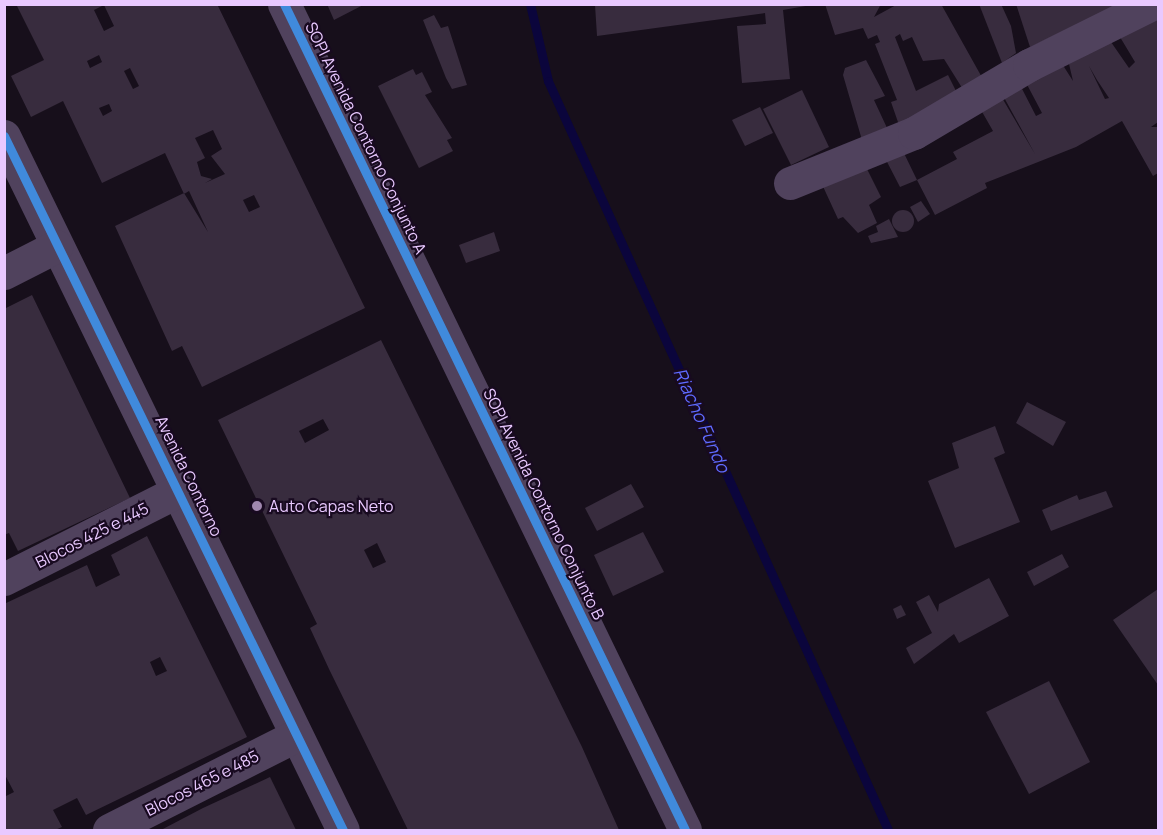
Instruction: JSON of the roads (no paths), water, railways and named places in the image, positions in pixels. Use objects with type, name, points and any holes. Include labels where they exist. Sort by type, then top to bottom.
[{"type":"street","name":"SOPI Avenida Contorno Conjunto A","points":[[284,4],[420,284]]},
{"type":"street","points":[[790,183],[914,132],[1029,65],[1152,4]]},
{"type":"street","name":"Avenida Contorno","points":[[4,136],[180,490],[295,736],[343,831]]},
{"type":"street","points":[[4,273],[57,246]]},
{"type":"street","name":"SOPI Avenida Contorno Conjunto B","points":[[420,284],[685,831]]},
{"type":"street","name":"Blocos 425 e 445","points":[[4,579],[180,490]]},
{"type":"street","name":"Blocos 465 e 485","points":[[109,831],[295,736]]},
{"type":"waterway","name":"Riacho Fundo","points":[[530,4],[548,81],[888,830]]},
{"type":"place","name":"Auto Capas Neto","points":[[257,506]]}]
